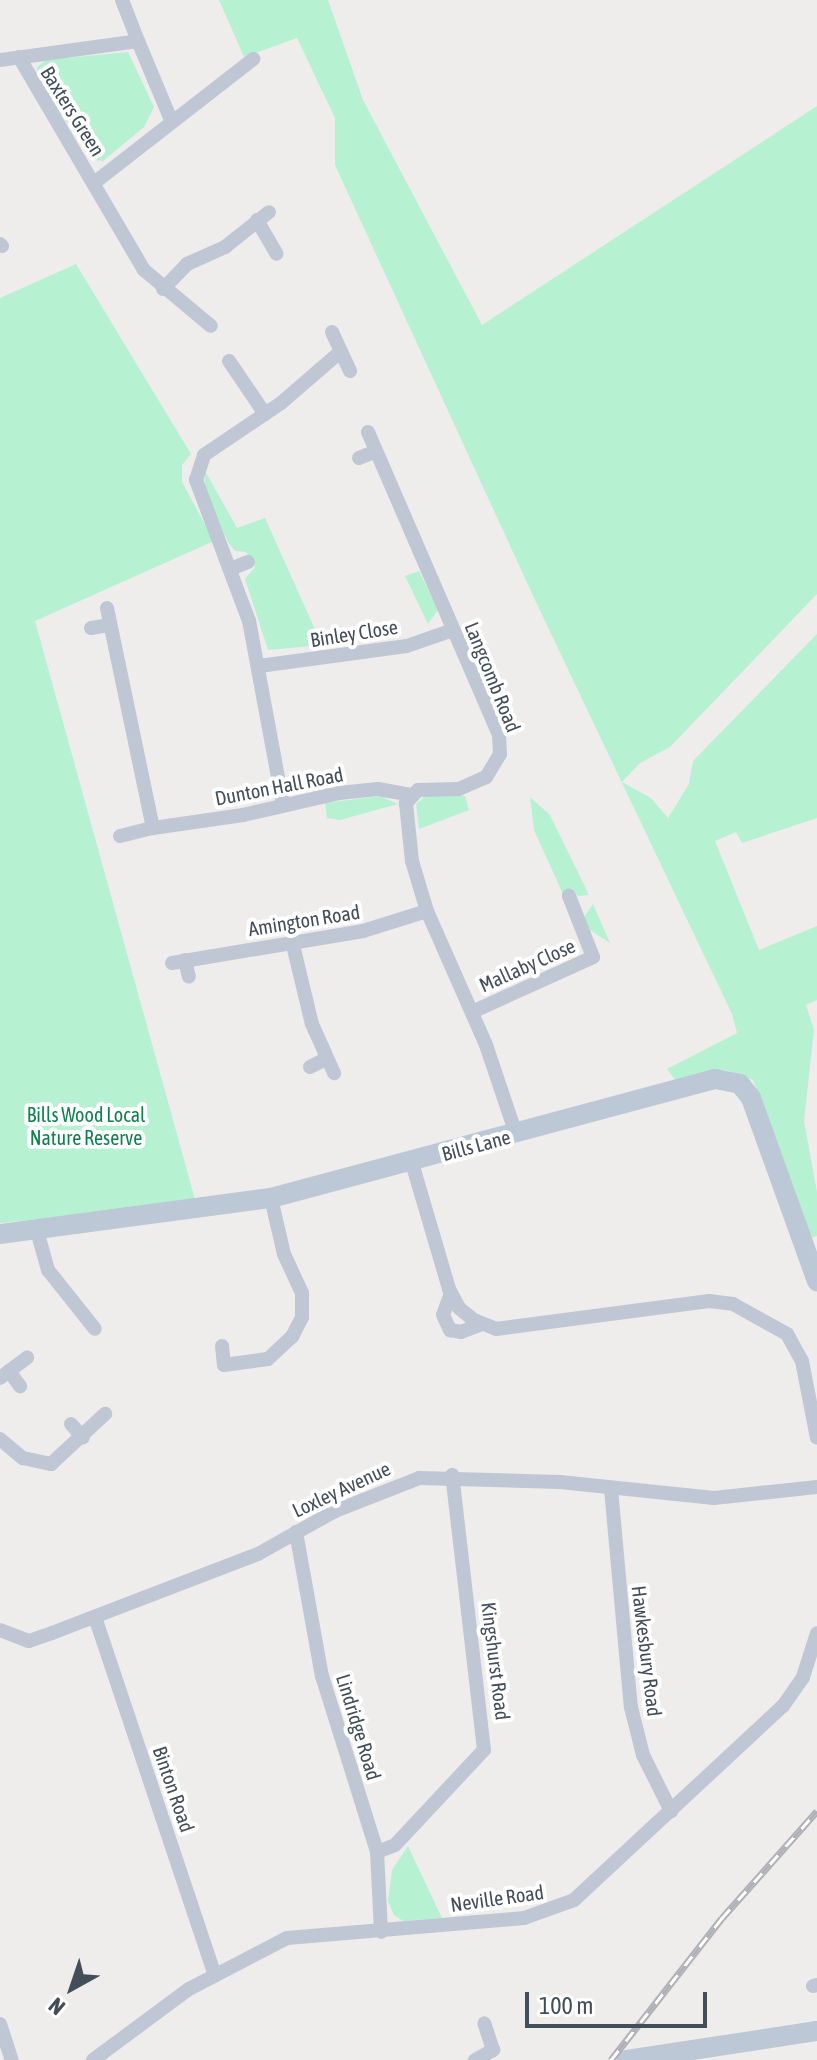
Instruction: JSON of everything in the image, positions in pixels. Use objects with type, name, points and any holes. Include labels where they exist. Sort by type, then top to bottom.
[{"type":"street","points":[[122,0],[171,120]]},
{"type":"street","points":[[0,60],[138,41]]},
{"type":"street","name":"Baxters Green","points":[[19,57],[94,183],[253,59]]},
{"type":"street","points":[[94,183],[144,270],[211,326]]},
{"type":"street","points":[[163,289],[187,264],[225,247],[263,216],[277,254]]},
{"type":"street","points":[[332,332],[350,371]]},
{"type":"street","points":[[283,804],[263,714],[259,666],[233,568],[198,493],[199,463],[340,352]]},
{"type":"street","points":[[229,361],[265,414]]},
{"type":"street","name":"Langcomb Road","points":[[368,432],[499,735],[500,754],[486,777],[472,786],[418,790],[412,795]]},
{"type":"street","points":[[359,458],[376,451]]},
{"type":"street","points":[[233,568],[248,562]]},
{"type":"street","points":[[107,608],[153,828]]},
{"type":"street","points":[[91,628],[109,625]]},
{"type":"street","name":"Binley Close","points":[[259,666],[407,646],[453,630]]},
{"type":"street","name":"Dunton Hall Road","points":[[120,836],[378,789],[412,795]]},
{"type":"street","points":[[412,795],[406,803],[412,861],[427,911],[472,1012],[516,1134]]},
{"type":"street","name":"Mallaby Close","points":[[472,1012],[593,957],[578,901]]},
{"type":"street","name":"Amington Road","points":[[189,977],[178,961],[363,931],[427,911]]},
{"type":"street","points":[[292,941],[295,969],[326,1059],[334,1073]]},
{"type":"street","points":[[310,1067],[326,1059]]},
{"type":"street","name":"Bills Lane","points":[[0,1234],[271,1198],[412,1163],[715,1079],[740,1084],[751,1098],[817,1281]]},
{"type":"street","points":[[412,1163],[451,1293],[459,1308],[482,1324],[496,1329],[709,1301],[733,1304],[787,1334],[802,1361],[816,1430]]},
{"type":"street","points":[[222,1346],[224,1365],[268,1359],[292,1337],[302,1317],[302,1293],[284,1254],[271,1198]]},
{"type":"street","points":[[36,1227],[48,1270],[95,1329]]},
{"type":"street","points":[[451,1293],[443,1315],[450,1330],[461,1332],[482,1324]]},
{"type":"street","points":[[20,1386],[4,1375],[27,1358]]},
{"type":"street","points":[[0,1439],[23,1458],[51,1464],[83,1438],[105,1414]]},
{"type":"street","points":[[71,1424],[83,1438]]},
{"type":"street","name":"Loxley Avenue","points":[[0,1630],[29,1641],[258,1554],[380,1489],[452,1475],[714,1498],[817,1487]]},
{"type":"street","name":"Kingshurst Road","points":[[377,1852],[395,1845],[484,1750],[452,1475]]},
{"type":"street","name":"Hawkesbury Road","points":[[611,1489],[631,1707],[643,1755],[671,1811]]},
{"type":"street","name":"Lindridge Road","points":[[296,1532],[322,1676],[377,1852],[381,1932]]},
{"type":"street","name":"Binton Road","points":[[95,1617],[215,1975]]},
{"type":"street","name":"Neville Road","points":[[93,2060],[215,1975],[287,1938],[381,1932],[552,1912],[595,1883],[783,1706],[803,1677],[817,1633]]},
{"type":"street","points":[[475,2060],[493,2050],[484,2023]]},
{"type":"street","points":[[0,2024],[12,2060]]},
{"type":"street","points":[[630,2060],[817,2031]]},
{"type":"green space","points":[[219,0],[328,0],[363,100],[482,325],[817,106],[817,594],[670,747],[640,763],[622,782],[651,798],[668,818],[689,784],[693,761],[817,634],[817,818],[742,843],[736,832],[715,841],[759,950],[817,926],[817,1000],[806,1005],[814,1030],[804,1121],[817,1192],[817,1236],[810,1238],[753,1080],[725,1070],[676,1081],[667,1069],[737,1033],[732,1014],[535,600],[335,165],[335,118],[297,38],[244,57]]},
{"type":"green space","points":[[128,52],[154,107],[144,127],[103,161],[94,160],[36,80],[37,67],[46,60]]},
{"type":"green space","name":"Bills Wood Local Nature Reserve","points":[[76,264],[191,454],[182,465],[182,482],[214,541],[35,621],[196,1203],[0,1223],[0,298]]},
{"type":"green space","points":[[204,469],[237,528],[265,518],[322,645],[268,650],[245,579],[255,567],[246,552],[235,551],[228,542],[206,496]]},
{"type":"green space","points":[[419,571],[438,610],[428,624],[405,576]]},
{"type":"green space","points":[[427,795],[465,796],[469,810],[419,829],[416,804]]},
{"type":"green space","points":[[380,796],[398,804],[340,820],[327,818],[325,803]]},
{"type":"green space","points":[[530,797],[550,815],[589,895],[578,896],[572,890],[563,894],[534,830]]},
{"type":"green space","points":[[593,904],[610,943],[590,930],[584,917]]},
{"type":"green space","points":[[408,1846],[442,1918],[403,1921],[394,1915],[388,1901],[392,1870]]},
{"type":"railway","points":[[611,2060],[722,1918],[817,1811]]}]
